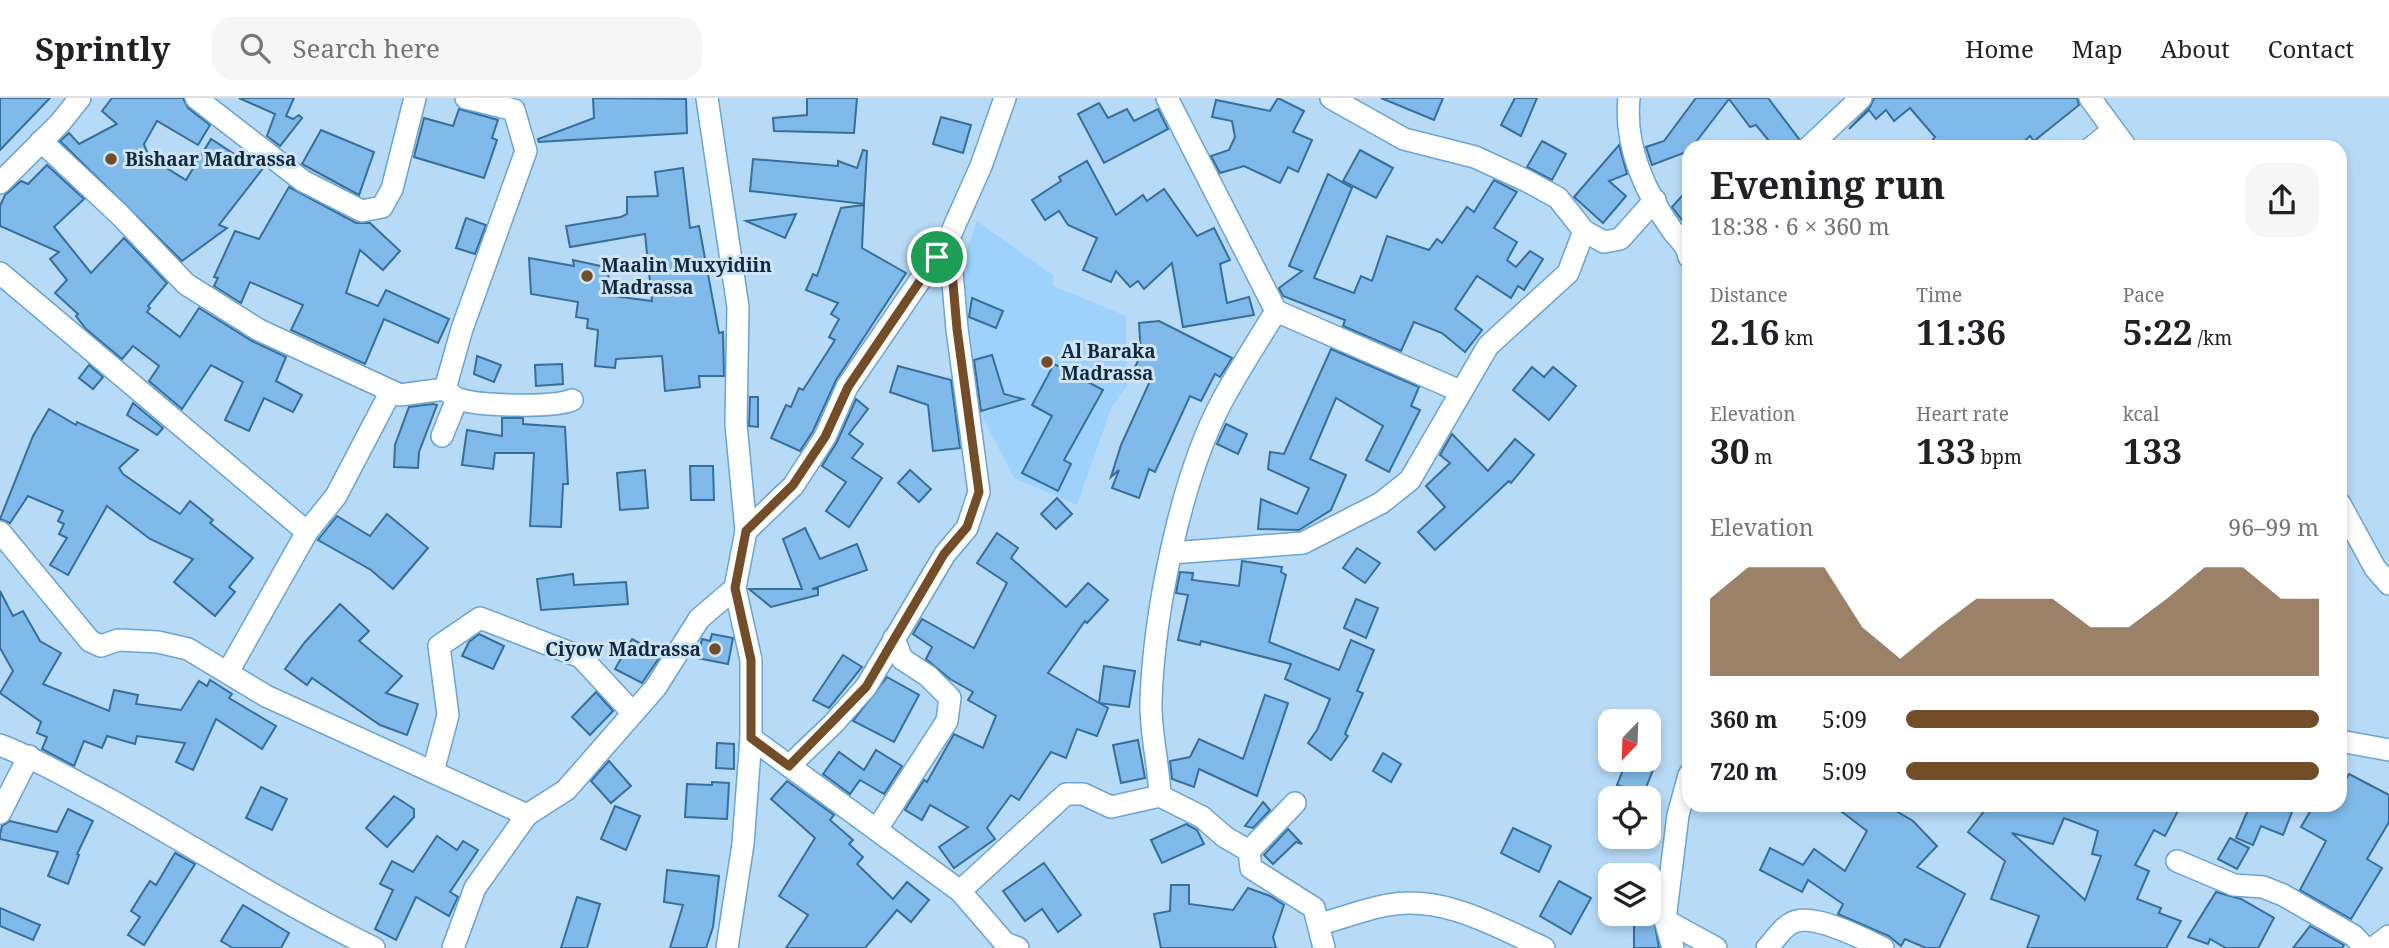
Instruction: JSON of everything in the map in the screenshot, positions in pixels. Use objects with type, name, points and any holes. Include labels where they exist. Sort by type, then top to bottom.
[{"type":"street","points":[[0,183],[80,98]]},
{"type":"street","points":[[196,98],[303,181],[362,211],[383,207],[392,189],[415,98]]},
{"type":"street","points":[[442,436],[463,329],[526,151],[514,110],[466,98]]},
{"type":"street","points":[[707,98],[738,307],[736,424],[746,531],[735,588],[751,660],[751,738],[743,844],[727,948]]},
{"type":"street","points":[[746,531],[793,485],[825,437],[848,387],[949,238],[981,166],[1005,98]]},
{"type":"street","points":[[1167,98],[1276,311],[1460,391]]},
{"type":"street","points":[[1331,98],[1404,139],[1475,157],[1527,181],[1558,198],[1584,231],[1604,242],[1620,239],[1656,200]]},
{"type":"street","points":[[1629,98],[1627,122],[1636,163],[1673,231],[1682,241]]},
{"type":"street","points":[[1816,140],[1861,98]]},
{"type":"street","points":[[2090,98],[2119,139]]},
{"type":"street","points":[[41,141],[119,214],[186,284],[259,330],[400,396],[451,394],[530,406],[558,406],[572,400]]},
{"type":"street","points":[[1171,553],[1303,543],[1381,503],[1410,480],[1488,346],[1568,273],[1584,231]]},
{"type":"street","points":[[789,766],[866,687],[944,554],[967,527],[979,492],[957,329],[949,238]]},
{"type":"street","points":[[0,273],[307,532]]},
{"type":"street","points":[[1160,796],[1151,704],[1160,602],[1171,553],[1191,483],[1221,404],[1276,311]]},
{"type":"street","points":[[229,672],[307,532],[336,496],[391,391]]},
{"type":"street","points":[[2347,517],[2375,568],[2389,584]]},
{"type":"street","points":[[0,532],[90,641],[102,646],[118,640],[158,642],[188,649],[266,696],[527,815]]},
{"type":"street","points":[[453,948],[475,888],[527,815],[566,790],[656,687],[699,619],[735,588]]},
{"type":"street","points":[[433,772],[448,715],[439,646],[480,618],[581,657],[632,712]]},
{"type":"street","points":[[877,829],[947,721],[950,698],[928,676],[902,659],[894,638]]},
{"type":"street","points":[[751,738],[960,891],[1009,946]]},
{"type":"street","points":[[2347,742],[2389,750]]},
{"type":"street","points":[[0,745],[29,757],[187,842],[306,915],[374,948]]},
{"type":"street","points":[[0,813],[29,757]]},
{"type":"street","points":[[960,891],[1066,794],[1083,794],[1111,807],[1160,796],[1202,817],[1225,838],[1249,851]]},
{"type":"street","points":[[1673,948],[1665,920],[1682,800]]},
{"type":"street","points":[[1249,851],[1295,803]]},
{"type":"street","points":[[1249,851],[1251,868],[1314,908],[1324,948]]},
{"type":"street","points":[[2178,861],[2234,885],[2263,887],[2283,895],[2354,936],[2365,948]]},
{"type":"street","points":[[1320,924],[1389,905],[1422,903],[1465,912],[1544,948]]},
{"type":"street","points":[[1767,948],[1790,923],[1804,919],[1828,925],[1883,948]]},
{"type":"street","points":[[1665,920],[1716,948]]},
{"type":"street","points":[[2373,948],[2389,936]]},
{"type":"shaded area","name":"Al Baraka Madrassa","points":[[977,221],[1054,276],[1053,286],[1126,316],[1127,386],[1112,406],[1077,505],[1014,478],[981,414],[970,372],[959,273]],"holes":[[[972,298],[1003,311],[996,327],[966,316]],[[1054,364],[1102,390],[1080,431],[1032,405]],[[1036,446],[1071,464],[1058,491],[1022,473]]]},
{"type":"building","points":[[0,98],[50,98],[0,150]]},
{"type":"building","points":[[112,98],[183,98],[188,108],[210,125],[198,145],[157,121],[144,144],[149,157],[186,180],[211,139],[242,159],[246,154],[264,167],[219,225],[227,228],[182,261],[60,141],[69,133],[79,144],[117,124],[102,111]]},
{"type":"building","points":[[239,98],[294,98],[286,116],[293,119],[299,115],[302,118],[280,146],[267,136],[275,114]]},
{"type":"building","points":[[593,98],[686,99],[687,133],[539,142],[538,139],[594,118]]},
{"type":"building","points":[[807,98],[857,98],[854,133],[774,131],[773,118],[807,115]]},
{"type":"building","points":[[1278,98],[1304,111],[1293,132],[1312,140],[1298,172],[1288,167],[1280,183],[1244,166],[1220,173],[1211,156],[1229,150],[1235,137],[1232,121],[1212,117],[1216,100],[1270,111]]},
{"type":"building","points":[[1381,98],[1443,98],[1434,120]]},
{"type":"building","points":[[1515,98],[1537,98],[1521,136],[1501,125]]},
{"type":"building","points":[[1696,98],[1768,98],[1799,139],[1768,140],[1756,125],[1750,127],[1729,99],[1697,140],[1682,140],[1682,154],[1652,165],[1646,147],[1664,141]]},
{"type":"building","points":[[1874,98],[2077,98],[2079,105],[2035,140],[2030,136],[2026,140],[1933,140],[1935,137],[1910,108],[1894,121],[1886,110],[1876,119],[1869,110],[1849,129],[1870,107]]},
{"type":"building","points":[[1099,103],[1108,118],[1127,109],[1134,121],[1158,109],[1168,129],[1104,163],[1078,114]]},
{"type":"building","points":[[459,109],[498,120],[492,138],[497,140],[484,178],[414,157],[424,118],[453,126]]},
{"type":"building","points":[[941,117],[971,125],[963,153],[933,144]]},
{"type":"building","points":[[321,130],[374,152],[359,195],[302,164]]},
{"type":"building","points":[[1542,141],[1566,154],[1552,180],[1527,167]]},
{"type":"building","points":[[1619,145],[1627,174],[1609,181],[1626,196],[1603,223],[1574,197]]},
{"type":"building","points":[[863,150],[867,151],[864,204],[750,191],[753,159],[838,166],[838,161],[857,168]]},
{"type":"building","points":[[1360,150],[1393,168],[1376,198],[1343,181]]},
{"type":"building","points":[[1087,161],[1116,215],[1143,195],[1147,201],[1164,189],[1197,236],[1214,228],[1230,260],[1220,264],[1227,303],[1249,297],[1254,315],[1183,327],[1172,263],[1144,289],[1138,281],[1130,287],[1116,271],[1111,282],[1083,270],[1097,238],[1068,225],[1059,211],[1045,220],[1032,200],[1061,181],[1059,177]]},
{"type":"building","points":[[47,165],[84,199],[54,227],[91,273],[124,238],[167,283],[148,306],[150,308],[147,312],[180,337],[199,308],[252,341],[286,357],[276,381],[302,395],[293,412],[264,398],[249,431],[225,420],[243,382],[211,365],[182,409],[149,381],[159,366],[133,346],[122,359],[86,329],[76,316],[78,314],[55,293],[67,280],[50,259],[59,252],[0,226],[0,206],[5,195],[21,181],[28,184]]},
{"type":"building","points":[[683,168],[690,228],[699,226],[719,333],[723,332],[724,376],[699,376],[700,387],[665,391],[662,356],[616,359],[615,368],[595,366],[598,330],[587,328],[588,319],[576,317],[578,302],[531,294],[529,258],[574,266],[573,260],[610,268],[605,295],[652,301],[645,234],[570,247],[566,226],[621,217],[627,214],[627,197],[658,196],[655,172]]},
{"type":"building","points":[[1328,174],[1352,188],[1314,278],[1354,293],[1361,276],[1372,281],[1387,236],[1429,250],[1437,239],[1442,243],[1467,207],[1474,212],[1494,180],[1517,192],[1494,228],[1517,242],[1507,260],[1516,267],[1530,251],[1543,259],[1524,290],[1518,286],[1511,298],[1477,276],[1455,309],[1482,330],[1465,352],[1442,333],[1414,322],[1401,351],[1343,326],[1345,320],[1283,296],[1279,288],[1302,271],[1289,266]]},
{"type":"building","points":[[289,187],[356,223],[370,223],[400,251],[383,270],[360,250],[346,293],[378,306],[386,290],[449,319],[438,343],[384,319],[365,364],[291,330],[303,305],[250,282],[241,303],[214,286],[218,278],[214,277],[235,231],[259,239]]},
{"type":"building","points":[[1682,196],[1682,220],[1672,207]]},
{"type":"building","points":[[864,205],[862,248],[906,273],[836,380],[813,431],[800,451],[771,438],[786,405],[791,407],[799,388],[803,390],[835,340],[829,337],[839,319],[831,314],[838,303],[806,290],[813,274],[817,276],[841,208]]},
{"type":"building","points":[[796,214],[785,238],[746,221]]},
{"type":"building","points":[[466,218],[486,225],[475,254],[456,248]]},
{"type":"building","points":[[972,298],[1003,311],[996,328],[969,317]]},
{"type":"building","points":[[1159,321],[1232,358],[1220,377],[1215,374],[1201,401],[1190,396],[1155,472],[1149,469],[1139,498],[1112,488],[1119,470],[1111,477],[1121,445],[1151,379],[1133,371],[1141,355],[1139,323]]},
{"type":"building","points":[[1331,349],[1419,387],[1411,406],[1420,410],[1389,472],[1366,460],[1383,426],[1336,398],[1310,459],[1346,475],[1331,510],[1299,530],[1258,529],[1261,499],[1297,514],[1309,488],[1268,469],[1270,452],[1284,454]]},
{"type":"building","points":[[992,355],[1004,394],[1023,399],[981,411],[974,360]]},
{"type":"building","points":[[477,356],[501,365],[494,382],[474,374]]},
{"type":"building","points":[[562,364],[563,384],[536,386],[535,365]]},
{"type":"building","points":[[1054,364],[1103,390],[1064,460],[1071,464],[1058,491],[1022,473],[1052,416],[1032,405]]},
{"type":"building","points":[[89,365],[103,377],[93,389],[79,378]]},
{"type":"building","points":[[898,366],[951,380],[960,448],[933,451],[928,405],[890,392]]},
{"type":"building","points":[[1532,367],[1544,377],[1553,367],[1576,386],[1549,420],[1513,390]]},
{"type":"building","points":[[750,397],[758,397],[758,427],[749,426]]},
{"type":"building","points":[[856,399],[868,409],[849,434],[863,444],[852,458],[882,478],[849,527],[826,511],[846,482],[822,466],[837,442]]},
{"type":"building","points":[[133,403],[163,428],[157,435],[127,415]]},
{"type":"building","points":[[437,405],[419,452],[418,468],[394,467],[395,445],[409,407]]},
{"type":"building","points":[[49,409],[76,425],[77,422],[138,450],[119,468],[123,474],[180,514],[190,501],[213,520],[210,523],[253,558],[229,587],[235,592],[215,616],[174,582],[193,559],[150,539],[107,506],[68,575],[50,565],[67,538],[59,534],[64,524],[58,521],[63,511],[28,496],[10,523],[0,519],[33,436]]},
{"type":"building","points":[[502,418],[523,418],[523,424],[565,427],[568,484],[563,484],[561,527],[530,526],[534,453],[495,453],[493,469],[462,465],[467,430],[502,436]]},
{"type":"building","points":[[1226,424],[1247,434],[1238,454],[1217,444]]},
{"type":"building","points":[[1452,434],[1488,471],[1515,439],[1534,455],[1511,483],[1509,481],[1435,550],[1418,532],[1445,507],[1426,486],[1450,463],[1440,455]]},
{"type":"building","points":[[690,466],[713,466],[714,500],[691,500]]},
{"type":"building","points":[[645,470],[648,508],[620,510],[617,473]]},
{"type":"building","points":[[910,470],[931,489],[919,502],[898,483]]},
{"type":"building","points":[[1057,498],[1072,514],[1056,529],[1041,514]]},
{"type":"building","points":[[387,514],[428,548],[393,589],[371,570],[318,540],[337,516],[370,536]]},
{"type":"building","points":[[805,528],[820,559],[857,544],[867,570],[812,589],[818,589],[818,595],[771,607],[749,589],[802,589],[783,539]]},
{"type":"building","points":[[997,533],[1018,548],[1011,558],[1066,607],[1088,583],[1108,600],[1087,623],[1085,621],[1048,673],[1108,708],[1097,736],[1077,729],[1066,758],[1051,752],[1019,800],[1011,795],[987,828],[995,839],[954,868],[939,847],[968,827],[930,805],[922,820],[905,810],[924,780],[927,782],[954,734],[983,748],[996,716],[968,700],[973,692],[950,679],[926,659],[932,647],[913,634],[922,619],[974,648],[1007,583],[977,563]]},
{"type":"building","points":[[1357,548],[1380,563],[1365,583],[1343,568]]},
{"type":"building","points":[[1242,561],[1282,567],[1281,572],[1286,575],[1269,642],[1339,670],[1351,640],[1374,650],[1357,691],[1363,693],[1345,734],[1348,736],[1331,760],[1308,743],[1317,730],[1330,699],[1285,679],[1291,664],[1201,641],[1200,645],[1178,640],[1188,595],[1176,593],[1180,572],[1193,573],[1192,580],[1239,586]]},
{"type":"building","points":[[573,574],[574,585],[626,582],[628,604],[541,610],[537,579]]},
{"type":"building","points":[[0,591],[13,616],[23,611],[40,641],[61,653],[43,684],[109,711],[114,690],[138,695],[136,704],[181,710],[199,681],[207,686],[210,680],[232,694],[229,698],[276,726],[262,749],[216,719],[193,770],[176,762],[185,743],[137,736],[135,744],[107,736],[102,748],[84,741],[74,766],[42,749],[47,737],[37,733],[41,722],[0,693],[13,671],[0,648]]},
{"type":"building","points":[[1356,599],[1378,608],[1366,638],[1344,628]]},
{"type":"building","points":[[340,604],[369,631],[359,641],[402,676],[386,693],[418,704],[407,735],[380,725],[312,678],[307,685],[285,669],[305,642]]},
{"type":"building","points":[[479,634],[504,646],[493,669],[462,656],[469,642]]},
{"type":"building","name":"Ciyow Madrassa","points":[[712,634],[733,638],[728,664],[697,658],[702,639],[710,641]]},
{"type":"building","points":[[632,639],[661,655],[642,683],[615,669]]},
{"type":"building","points":[[843,655],[862,667],[829,708],[813,700]]},
{"type":"building","points":[[1104,666],[1135,671],[1129,707],[1099,703]]},
{"type":"building","points":[[887,677],[919,695],[894,742],[853,721]]},
{"type":"building","points":[[596,692],[613,711],[590,735],[572,717]]},
{"type":"building","points":[[1265,695],[1288,703],[1257,796],[1199,769],[1194,787],[1172,779],[1170,761],[1190,757],[1199,739],[1243,759]]},
{"type":"building","points":[[1138,740],[1145,778],[1121,783],[1113,745]]},
{"type":"building","points":[[717,743],[734,744],[734,769],[716,768]]},
{"type":"building","points":[[876,750],[902,766],[884,794],[860,780],[850,794],[823,774],[839,752],[864,770]]},
{"type":"building","points":[[1383,753],[1401,764],[1391,782],[1373,771]]},
{"type":"building","points":[[609,761],[631,786],[611,803],[591,781]]},
{"type":"building","points":[[1622,772],[1652,772],[1647,786],[1617,785]]},
{"type":"building","points":[[2349,774],[2389,795],[2389,822],[2367,859],[2382,868],[2351,919],[2300,890],[2326,841],[2301,827],[2310,812],[2347,812]]},
{"type":"building","points":[[787,781],[834,815],[830,820],[853,840],[849,844],[863,857],[857,864],[893,899],[907,882],[929,900],[911,922],[897,910],[865,948],[786,948],[808,915],[779,896],[815,838],[771,799]]},
{"type":"building","points":[[712,782],[729,783],[727,819],[685,817],[687,784],[712,785]]},
{"type":"building","points":[[261,787],[287,799],[272,830],[246,818]]},
{"type":"building","points":[[394,796],[414,809],[414,817],[387,847],[366,828]]},
{"type":"building","points":[[1263,802],[1270,810],[1253,828],[1245,826]]},
{"type":"building","points":[[615,806],[640,816],[626,850],[601,839]]},
{"type":"building","points":[[68,809],[93,821],[77,854],[79,855],[68,884],[48,876],[58,852],[0,839],[0,834],[2,826],[10,821],[57,832]]},
{"type":"building","points":[[1842,812],[1898,812],[1913,821],[1937,846],[1917,867],[1965,894],[1939,948],[1926,948],[1905,939],[1901,946],[1889,936],[1838,914],[1843,904],[1808,880],[1802,892],[1760,870],[1770,848],[1803,865],[1814,849],[1845,871],[1867,831]]},
{"type":"building","points":[[1984,812],[2177,812],[2165,836],[2154,830],[2135,865],[2149,871],[2137,899],[2161,908],[2159,913],[2181,921],[2166,948],[2027,948],[2039,916],[1991,899],[2005,861],[1968,832]],"holes":[[[2064,818],[2098,831],[2092,854],[2101,856],[2085,900],[2012,833],[2053,844]]]},
{"type":"building","points":[[2247,812],[2292,812],[2283,835],[2261,826],[2253,845],[2236,838]]},
{"type":"building","points":[[1186,824],[1197,830],[1204,844],[1162,863],[1151,840]]},
{"type":"building","points":[[1513,828],[1551,846],[1539,872],[1501,853]]},
{"type":"building","points":[[1288,829],[1302,844],[1296,842],[1273,864],[1264,855]]},
{"type":"building","points":[[437,836],[457,850],[463,841],[478,850],[450,892],[458,897],[449,916],[416,897],[396,940],[375,929],[393,890],[380,884],[392,861],[413,872]]},
{"type":"building","points":[[2230,838],[2249,848],[2237,869],[2218,859]]},
{"type":"building","points":[[175,853],[195,864],[144,945],[128,935],[140,917],[131,911],[150,881],[156,885]]},
{"type":"building","points":[[1044,863],[1081,915],[1058,932],[1042,909],[1025,921],[1003,891]]},
{"type":"building","points":[[667,870],[719,876],[713,927],[706,948],[670,948],[683,905],[664,902]]},
{"type":"building","points":[[1559,881],[1591,898],[1571,934],[1540,916]]},
{"type":"building","points":[[1171,885],[1189,885],[1189,904],[1233,910],[1248,888],[1270,896],[1284,905],[1273,937],[1276,948],[1161,948],[1154,914],[1170,911]]},
{"type":"building","points":[[2216,892],[2241,899],[2274,918],[2258,948],[2226,948],[2210,939],[2208,944],[2188,937]]},
{"type":"building","points":[[577,897],[600,904],[587,948],[561,948]]},
{"type":"building","points":[[243,905],[289,933],[281,948],[233,948],[221,941]]},
{"type":"building","points":[[0,908],[40,925],[33,940],[0,926]]},
{"type":"building","points":[[1634,926],[1655,926],[1659,948],[1634,948]]},
{"type":"building","points":[[2310,926],[2344,945],[2342,948],[2293,948]]},
{"type":"place","name":"Bishaar Madrassa","points":[[111,159]]},
{"type":"place","name":"Maalin Muxyidiin Madrassa","points":[[587,276]]},
{"type":"place","name":"Al Baraka Madrassa","points":[[1047,362]]},
{"type":"place","name":"Ciyow Madrassa","points":[[715,649]]},
{"type":"route","points":[[949,238],[957,329],[979,492],[967,527],[944,554],[866,687],[833,724],[789,766],[751,738],[751,660],[735,588],[746,531],[793,485],[825,437],[848,387],[937,257],[949,238]]}]
